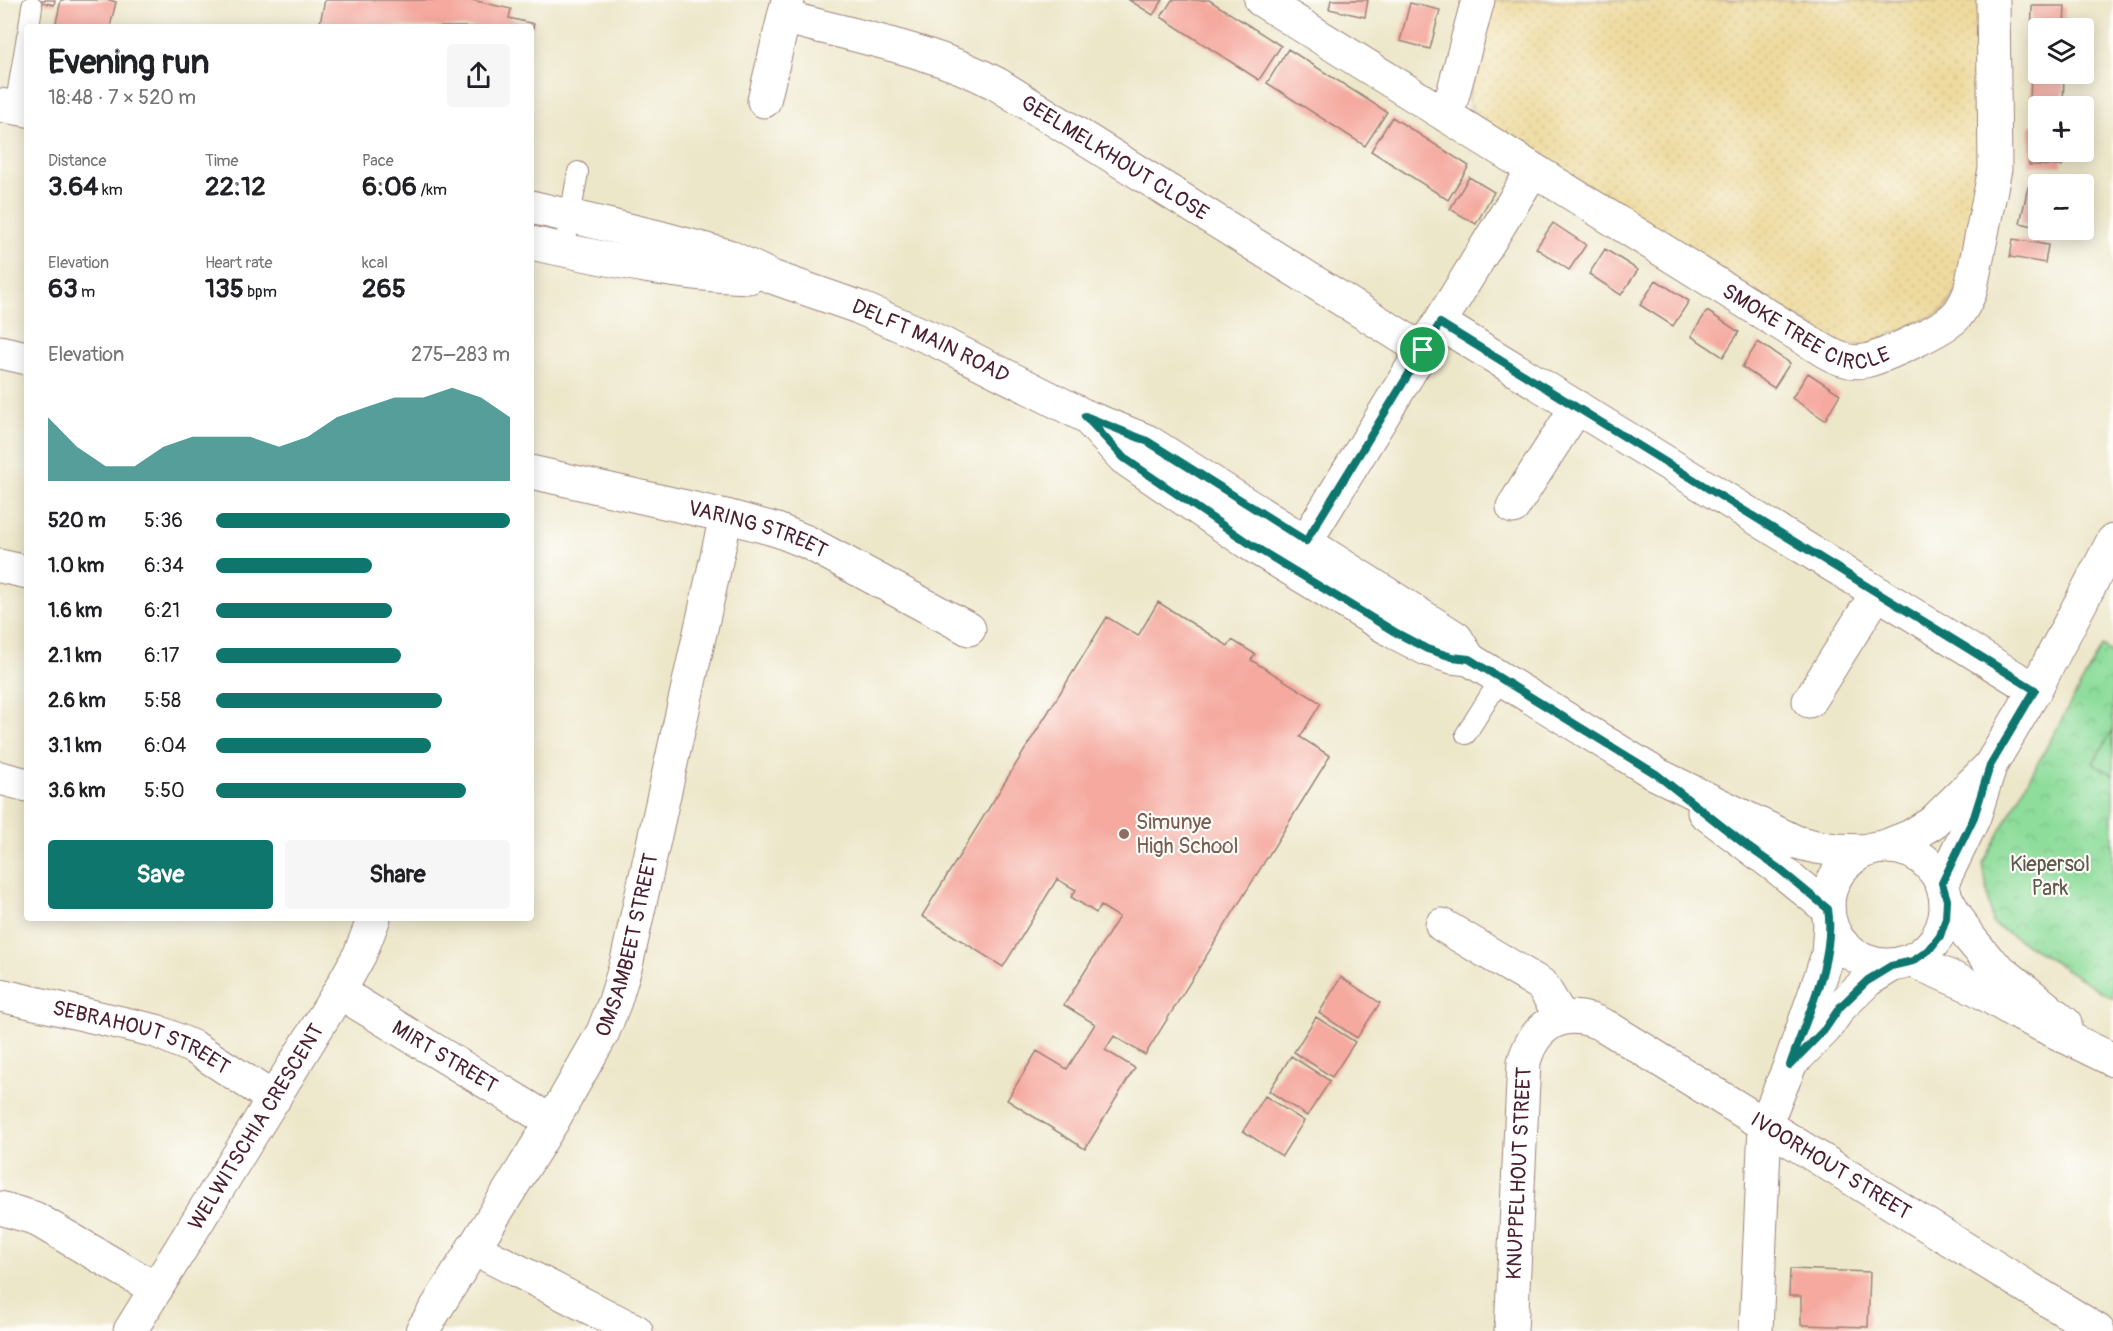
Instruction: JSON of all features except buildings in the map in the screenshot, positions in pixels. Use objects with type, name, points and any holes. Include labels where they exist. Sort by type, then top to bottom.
[{"type":"street","name":"SMOKE TREE CIRCLE","points":[[1262,0],[1837,358],[1849,361],[1865,361],[1880,356],[1945,326],[1960,311],[1970,292],[1995,169],[1993,0]]},
{"type":"street","points":[[1447,116],[1478,0]]},
{"type":"street","name":"GEELMELKHOUT CLOSE","points":[[764,101],[786,8],[973,71],[1432,336],[1577,407],[2035,690]]},
{"type":"street","points":[[1299,555],[1533,170]]},
{"type":"street","name":"DELFT MAIN ROAD","points":[[534,214],[570,216],[728,256],[772,277],[858,307],[935,340],[1085,416],[1124,458],[1250,544],[1299,555],[1395,632],[1427,649],[1452,657],[1469,659],[1656,774],[1796,842],[1836,850],[1875,849]]},
{"type":"street","name":"DELFT MAIN ROAD","points":[[534,244],[681,271],[725,276],[772,277]]},
{"type":"street","points":[[0,352],[24,357]]},
{"type":"street","points":[[1513,507],[1577,407]]},
{"type":"street","name":"VARING STREET","points":[[534,473],[726,516],[777,530],[807,542],[969,629]]},
{"type":"street","name":"OMSAMBEET STREET","points":[[422,1331],[552,1122],[603,1032],[615,1001],[627,962],[726,516]]},
{"type":"street","points":[[1790,1065],[1825,1029],[1840,1007],[1868,980],[1929,950],[1940,936],[1946,918],[1945,891],[1974,817],[1990,766],[2035,690],[2113,541]]},
{"type":"street","points":[[0,566],[24,571]]},
{"type":"street","points":[[1809,700],[1877,593]]},
{"type":"street","points":[[1756,1331],[1765,1125],[1790,1065],[1828,954],[1829,891],[1836,874],[1849,861],[1911,836],[1932,823],[1990,766]]},
{"type":"street","name":"DELFT MAIN ROAD","points":[[1656,774],[1778,868],[1829,916]]},
{"type":"street","points":[[0,778],[24,784]]},
{"type":"street","points":[[1875,849],[1904,849],[1920,856],[1933,868],[1968,936],[1989,962],[2107,1056]]},
{"type":"street","points":[[1829,916],[1837,938],[1846,950],[1867,962],[1902,963],[1975,988],[2017,1013],[2107,1056]]},
{"type":"street","name":"WELWITSCHIA CRESCENT","points":[[130,1331],[339,992],[360,954],[373,921]]},
{"type":"street","points":[[1442,925],[1542,986],[1555,1021]]},
{"type":"street","name":"MIRT STREET","points":[[339,992],[552,1122]]},
{"type":"street","name":"SEBRAHOUT STREET","points":[[0,995],[156,1031],[195,1048],[274,1099]]},
{"type":"street","name":"IVOORHOUT STREET","points":[[1555,1021],[1577,1016],[1600,1023],[2098,1331]]},
{"type":"street","name":"KNUPPELHOUT STREET","points":[[1511,1331],[1524,1062],[1528,1047],[1536,1034],[1555,1021]]},
{"type":"street","points":[[0,1208],[34,1218],[156,1289]]},
{"type":"street","points":[[474,1248],[636,1331]]},
{"type":"lane","points":[[29,24],[32,6]]},
{"type":"lane","points":[[14,108],[24,53]]},
{"type":"lane","points":[[564,250],[578,171]]},
{"type":"lane","points":[[1466,734],[1501,678]]},
{"type":"sand","points":[[1493,0],[1983,0],[1983,167],[1959,287],[1944,311],[1866,346],[1841,345],[1475,116],[1468,99]]},
{"type":"green space","name":"Kiepersol Park","points":[[2102,646],[2113,653],[2113,999],[1992,923],[1983,863]]},
{"type":"green space","points":[[2113,730],[2113,775],[2093,763]]},
{"type":"place","name":"Simunye High School","points":[[1124,834]]},
{"type":"route","points":[[1440,323],[2035,690],[1990,766],[1974,817],[1942,883],[1947,900],[1946,918],[1940,936],[1929,950],[1913,961],[1891,966],[1868,980],[1840,1007],[1825,1029],[1790,1065],[1828,954],[1830,923],[1828,909],[1656,774],[1469,659],[1452,657],[1427,649],[1250,544],[1124,458],[1085,416],[1147,441],[1306,541],[1423,350],[1440,323]]}]
